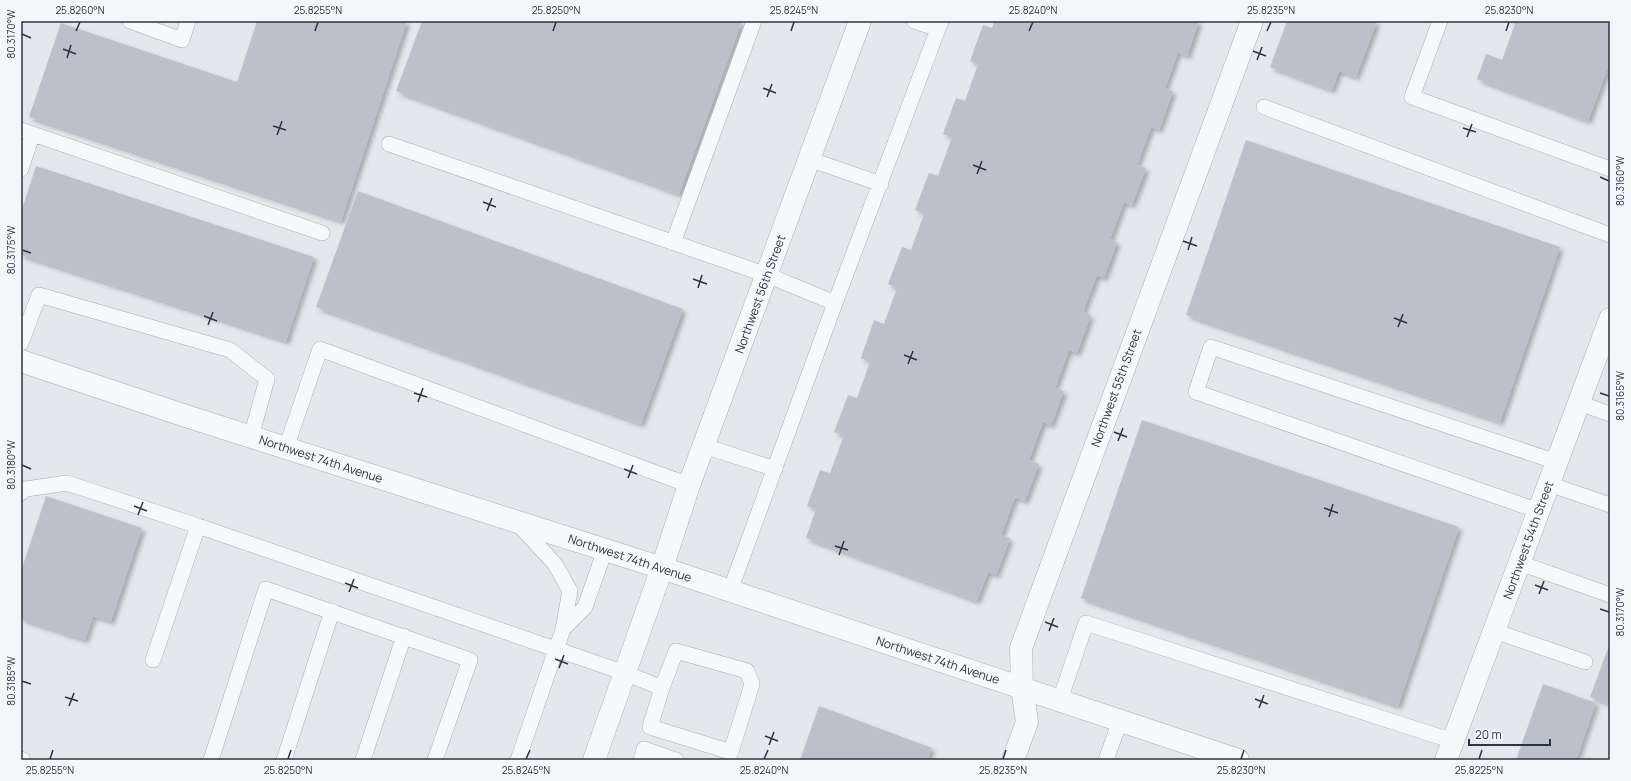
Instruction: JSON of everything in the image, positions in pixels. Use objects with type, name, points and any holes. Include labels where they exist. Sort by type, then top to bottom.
[{"type":"street","name":"Northwest 56th Street","points":[[594,760],[662,568],[689,485],[860,21]]},
{"type":"street","name":"Northwest 55th Street","points":[[1013,760],[1027,722],[1022,688],[1021,648],[1252,21]]},
{"type":"street","name":"Northwest 54th Street","points":[[1450,750],[1610,319]]},
{"type":"street","name":"Northwest 74th Avenue","points":[[21,361],[251,437],[662,568],[1238,760]]},
{"type":"lane","points":[[130,21],[182,40],[188,21]]},
{"type":"lane","points":[[674,243],[754,21]]},
{"type":"lane","points":[[730,591],[835,303],[940,25],[914,21]]},
{"type":"lane","points":[[1440,21],[1412,98],[1610,169]]},
{"type":"lane","points":[[1264,107],[1610,235]]},
{"type":"lane","points":[[21,169],[27,132],[322,233]]},
{"type":"lane","points":[[389,144],[767,275],[835,303]]},
{"type":"lane","points":[[809,159],[881,184]]},
{"type":"lane","points":[[21,343],[39,295],[230,350],[267,379],[251,437]]},
{"type":"lane","points":[[1539,512],[1196,392],[1211,347],[1557,462]]},
{"type":"lane","points":[[286,448],[320,349],[689,485]]},
{"type":"lane","points":[[1579,403],[1610,414]]},
{"type":"lane","points":[[704,446],[775,469]]},
{"type":"lane","points":[[21,493],[26,489],[67,483],[198,526],[625,673],[662,688]]},
{"type":"lane","points":[[1549,484],[1610,505]]},
{"type":"lane","points":[[515,521],[555,564],[570,591],[564,629],[518,760]]},
{"type":"lane","points":[[153,660],[198,526]]},
{"type":"lane","points":[[564,629],[585,607],[606,550]]},
{"type":"lane","points":[[1520,564],[1610,595]]},
{"type":"lane","points":[[211,760],[266,589],[470,660],[436,760]]},
{"type":"lane","points":[[284,760],[332,611]]},
{"type":"lane","points":[[1060,700],[1086,623],[1450,750]]},
{"type":"lane","points":[[1494,630],[1585,662]]},
{"type":"lane","points":[[363,760],[404,636]]},
{"type":"lane","points":[[676,651],[747,672],[752,684],[731,752],[650,727],[662,688],[676,651]]},
{"type":"lane","points":[[1106,760],[1120,721]]},
{"type":"lane","points":[[641,760],[644,749],[676,760]]},
{"type":"building","points":[[257,21],[407,21],[341,221],[29,117],[61,23],[237,82]]},
{"type":"building","points":[[422,21],[742,21],[679,194],[396,91]]},
{"type":"building","points":[[994,21],[1199,21],[1187,56],[1178,52],[1165,88],[1173,91],[1159,130],[1151,127],[1137,165],[1146,168],[1132,205],[1124,202],[1110,239],[1117,242],[1104,278],[1097,275],[1083,312],[1091,315],[1077,353],[1069,350],[1055,388],[1064,391],[1051,425],[1043,422],[1029,460],[1039,464],[1025,501],[1015,497],[1001,535],[1010,538],[996,575],[988,572],[977,601],[806,538],[816,509],[807,506],[820,470],[830,473],[844,435],[834,432],[848,395],[857,398],[870,362],[861,358],[874,320],[884,324],[897,288],[888,284],[902,247],[911,250],[924,214],[915,210],[929,173],[938,176],[952,137],[943,134],[956,98],[965,101],[978,64],[970,61],[983,25],[992,28]]},
{"type":"building","points":[[1287,21],[1377,21],[1356,77],[1339,71],[1332,90],[1270,67]]},
{"type":"building","points":[[1507,21],[1610,21],[1610,62],[1588,121],[1477,79],[1486,54],[1502,60],[1515,24]]},
{"type":"building","points":[[1246,140],[1560,247],[1500,422],[1186,315]]},
{"type":"building","points":[[36,166],[314,257],[286,341],[21,255],[21,212]]},
{"type":"building","points":[[358,191],[683,309],[641,424],[316,307]]},
{"type":"building","points":[[1142,420],[1459,527],[1398,706],[1081,598]]},
{"type":"building","points":[[46,496],[142,528],[111,621],[93,616],[85,640],[21,619],[21,571]]},
{"type":"building","points":[[1610,643],[1610,704],[1590,697]]},
{"type":"building","points":[[1543,684],[1596,703],[1576,760],[1516,760]]},
{"type":"building","points":[[819,706],[932,748],[927,760],[800,760]]}]
